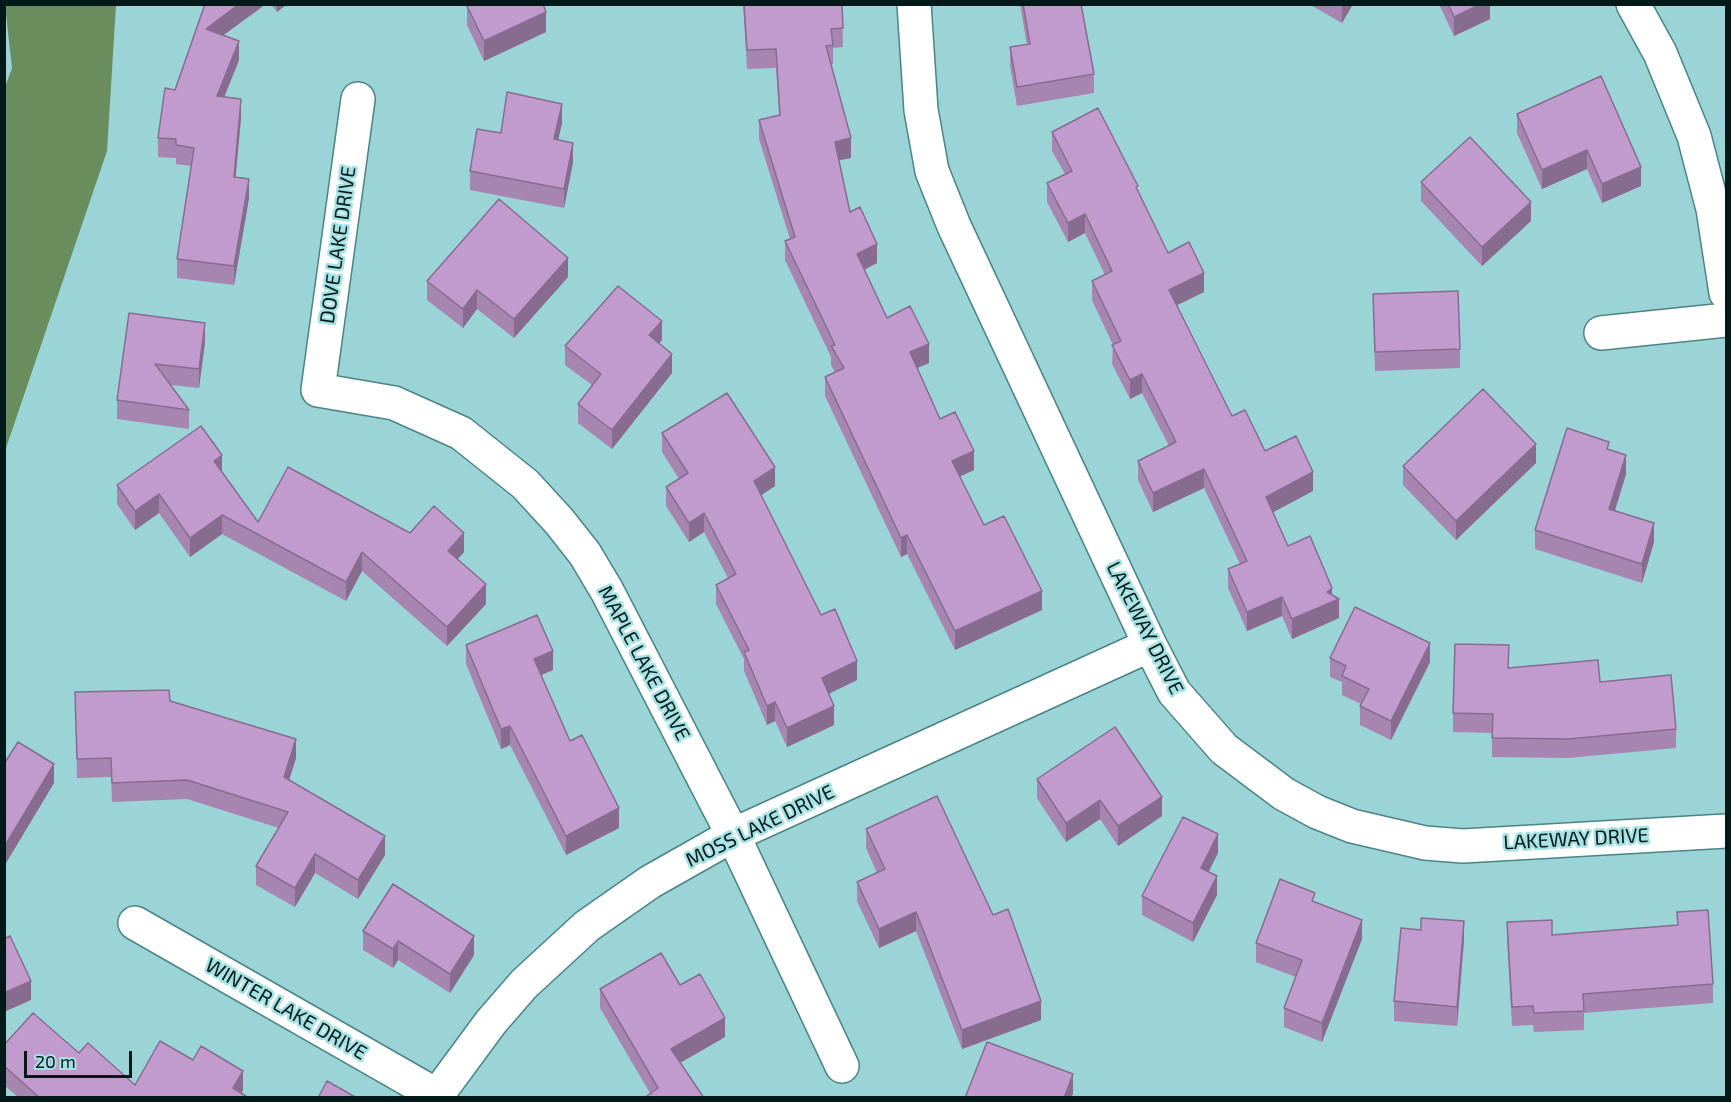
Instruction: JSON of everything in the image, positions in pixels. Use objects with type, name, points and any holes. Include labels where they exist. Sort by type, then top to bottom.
[{"type":"street","name":"LAKEWAY DRIVE","points":[[914,4],[921,110],[932,171],[964,248],[1149,645],[1174,693],[1224,749],[1284,794],[1352,826],[1407,840],[1463,846],[1726,831]]},
{"type":"street","points":[[1633,4],[1660,53],[1694,136],[1713,209],[1726,293]]},
{"type":"street","name":"DOVE LAKE DRIVE","points":[[318,390],[358,99]]},
{"type":"street","points":[[1601,333],[1726,320]]},
{"type":"street","name":"MAPLE LAKE DRIVE","points":[[318,390],[394,403],[461,433],[525,484],[585,555],[607,591],[733,835],[842,1066]]},
{"type":"street","name":"MOSS LAKE DRIVE","points":[[436,1096],[491,1022],[524,984],[587,926],[650,882],[733,835],[1149,645]]},
{"type":"street","name":"WINTER LAKE DRIVE","points":[[135,923],[436,1096]]},
{"type":"shaded area","points":[[5,5],[116,5],[107,151],[5,451],[4,90],[12,68]]},
{"type":"building","points":[[205,4],[239,4],[206,29],[239,41],[217,96],[241,99],[234,177],[249,179],[234,266],[177,259],[194,148],[176,145],[176,139],[158,138],[165,88],[175,90]]},
{"type":"building","points":[[471,4],[543,4],[546,12],[484,41],[467,6]]},
{"type":"building","points":[[744,4],[842,4],[843,28],[831,29],[833,45],[826,46],[851,138],[835,142],[850,212],[860,207],[877,244],[857,254],[887,318],[910,306],[929,344],[910,352],[940,419],[955,412],[974,451],[952,461],[984,525],[1004,516],[1042,591],[955,631],[907,535],[901,538],[825,377],[844,368],[831,346],[835,345],[785,241],[795,237],[759,120],[780,115],[776,49],[747,50]]},
{"type":"building","points":[[1023,4],[1081,4],[1094,74],[1017,87],[1010,47],[1030,44]]},
{"type":"building","points":[[1448,4],[1481,4],[1454,17]]},
{"type":"building","points":[[1601,76],[1641,167],[1602,184],[1587,150],[1542,170],[1517,114]]},
{"type":"building","points":[[507,92],[562,104],[554,139],[573,143],[564,189],[470,171],[477,129],[501,133]]},
{"type":"building","points":[[1098,108],[1138,186],[1136,187],[1168,253],[1189,242],[1204,273],[1169,290],[1232,416],[1245,410],[1265,451],[1296,436],[1313,472],[1266,497],[1288,546],[1310,536],[1332,588],[1327,592],[1339,599],[1292,619],[1282,597],[1247,612],[1228,569],[1247,561],[1204,469],[1153,493],[1138,461],[1176,442],[1142,374],[1130,380],[1112,345],[1121,341],[1092,281],[1112,271],[1085,214],[1068,223],[1047,183],[1072,171],[1052,132]]},
{"type":"building","points":[[1470,137],[1531,202],[1482,247],[1421,182]]},
{"type":"building","points":[[499,199],[568,258],[514,319],[477,290],[463,309],[427,281]]},
{"type":"building","points":[[618,286],[662,321],[649,335],[672,354],[612,430],[578,404],[601,374],[565,346]]},
{"type":"building","points":[[1458,291],[1460,349],[1375,352],[1373,294]]},
{"type":"building","points":[[129,313],[205,323],[199,369],[155,364],[189,410],[117,400]]},
{"type":"building","points":[[1483,389],[1536,444],[1456,521],[1403,466]]},
{"type":"building","points":[[727,393],[775,467],[754,481],[821,615],[835,609],[857,661],[822,678],[834,706],[787,728],[775,702],[767,706],[744,652],[749,650],[716,585],[736,574],[704,513],[689,523],[666,487],[688,473],[662,433]]},
{"type":"building","points":[[201,426],[222,455],[214,461],[258,522],[288,467],[410,533],[434,506],[464,533],[448,551],[486,584],[447,627],[362,552],[346,582],[222,515],[190,538],[159,494],[135,511],[117,485]]},
{"type":"building","points":[[1567,428],[1609,442],[1607,449],[1626,455],[1609,509],[1654,523],[1642,564],[1535,530]]},
{"type":"building","points":[[1355,607],[1430,643],[1391,721],[1360,706],[1369,689],[1342,676],[1346,666],[1330,658]]},
{"type":"building","points":[[537,615],[553,651],[534,659],[570,741],[582,735],[619,808],[566,836],[510,726],[501,729],[466,645]]},
{"type":"building","points":[[1455,644],[1509,645],[1508,668],[1598,660],[1600,682],[1671,675],[1676,729],[1568,739],[1492,738],[1493,714],[1453,713]]},
{"type":"building","points":[[169,690],[170,701],[296,739],[284,777],[385,836],[358,880],[315,854],[295,888],[256,866],[288,812],[187,780],[112,783],[111,758],[77,759],[75,692]]},
{"type":"building","points":[[1115,727],[1162,797],[1118,826],[1100,800],[1066,823],[1037,779]]},
{"type":"building","points":[[18,742],[54,764],[6,844],[4,843],[4,764]]},
{"type":"building","points":[[937,796],[993,915],[1008,909],[1041,1001],[962,1030],[916,912],[879,929],[857,882],[885,869],[866,829]]},
{"type":"building","points":[[1183,817],[1218,834],[1201,868],[1217,876],[1193,923],[1142,896]]},
{"type":"building","points":[[1280,879],[1315,893],[1312,901],[1362,920],[1322,1023],[1284,1008],[1302,960],[1256,943]]},
{"type":"building","points":[[393,884],[474,936],[450,974],[398,941],[393,949],[363,931]]},
{"type":"building","points":[[1708,910],[1713,984],[1583,994],[1584,1011],[1534,1013],[1533,1006],[1512,1007],[1507,922],[1552,920],[1552,935],[1678,925],[1677,912]]},
{"type":"building","points":[[1421,918],[1464,921],[1457,1007],[1394,1001],[1401,928],[1421,930]]},
{"type":"building","points":[[10,936],[31,981],[4,993],[4,939]]},
{"type":"building","points":[[661,953],[680,985],[700,974],[725,1018],[671,1049],[704,1098],[644,1098],[658,1088],[600,989]]},
{"type":"building","points":[[33,1013],[79,1053],[88,1043],[135,1085],[160,1041],[193,1060],[201,1046],[243,1071],[233,1088],[249,1098],[40,1098],[4,1066],[4,1045]]},
{"type":"building","points":[[987,1042],[1073,1074],[1064,1098],[965,1098]]},
{"type":"building","points":[[327,1081],[357,1098],[318,1098]]}]
